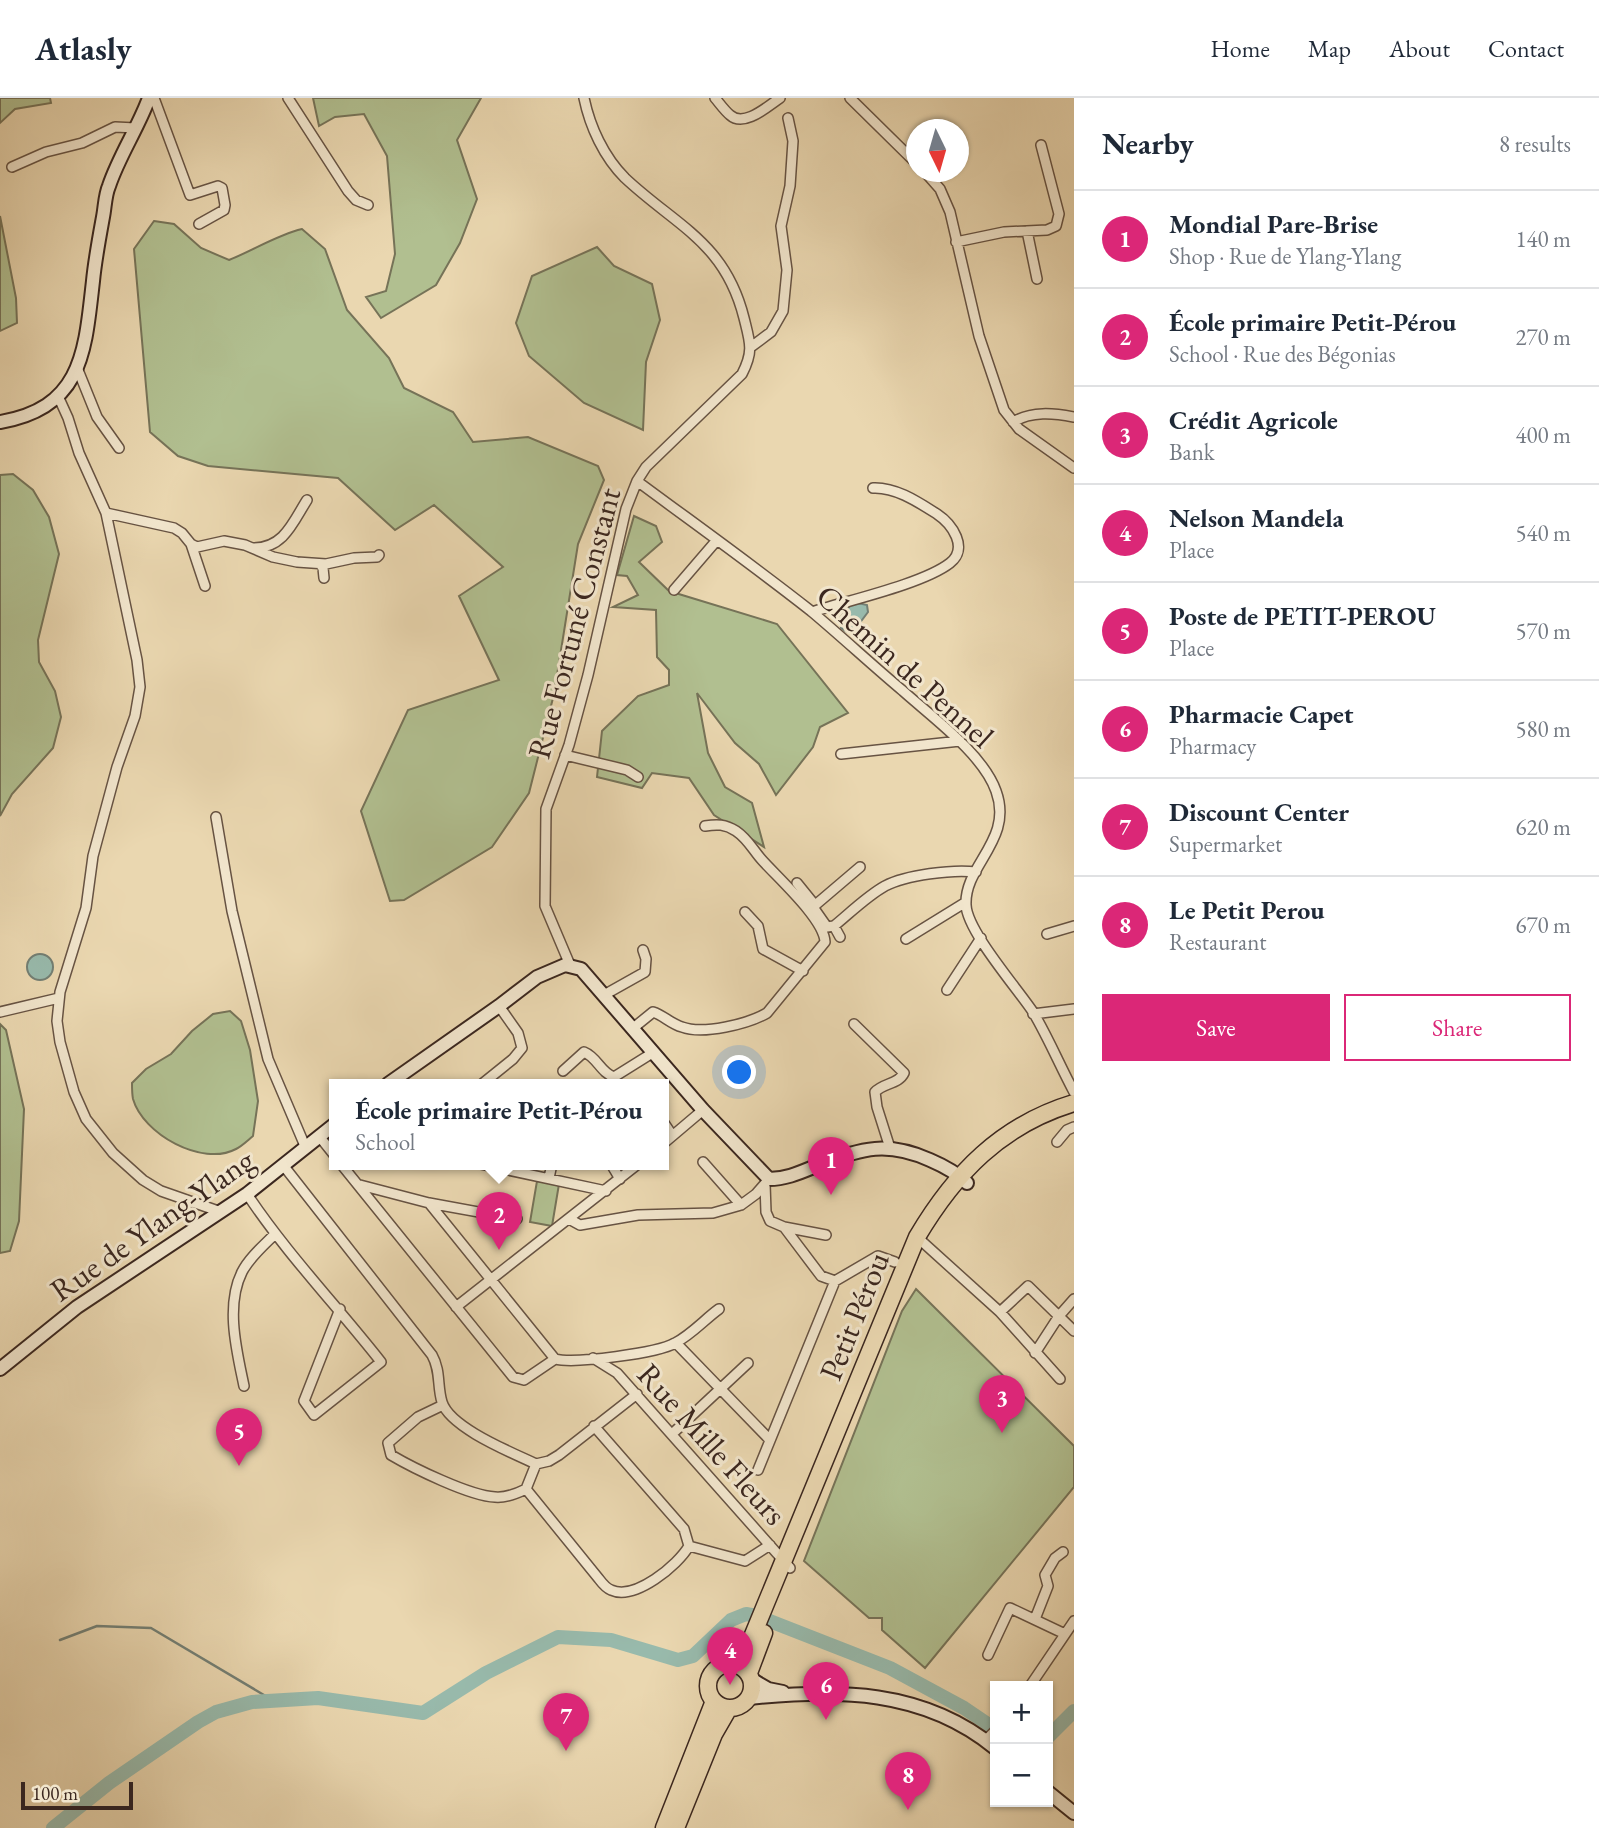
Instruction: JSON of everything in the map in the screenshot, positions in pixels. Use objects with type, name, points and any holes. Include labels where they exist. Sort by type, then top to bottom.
[{"type":"highway","name":"Petit Pérou","points":[[750,1676],[765,1619],[921,1239],[944,1212],[963,1179],[1005,1135],[1029,1121],[1074,1102]]},
{"type":"highway","name":"Petit Pérou","points":[[963,1179],[1020,1137],[1053,1120],[1074,1113]]},
{"type":"highway","name":"Petit Pérou","points":[[730,1664],[750,1642],[765,1619]]},
{"type":"highway","points":[[730,1664],[741,1666],[750,1676],[752,1689],[749,1698],[740,1706],[721,1705],[709,1692],[709,1680],[715,1670],[730,1664]]},
{"type":"highway","points":[[664,1828],[721,1705]]},
{"type":"highway","points":[[676,1828],[715,1734],[721,1705]]},
{"type":"street","points":[[0,422],[23,418],[58,396],[78,370],[87,339],[94,271],[108,187],[151,98]]},
{"type":"street","points":[[151,98],[190,195],[218,186],[222,188],[225,205],[223,211],[199,225]]},
{"type":"street","points":[[288,98],[336,174],[356,200],[368,205]]},
{"type":"street","points":[[584,98],[593,130],[607,156],[625,177],[697,236],[728,275],[741,309],[751,348],[775,327],[782,311],[785,293],[787,270],[781,226],[790,186],[793,141],[788,118]]},
{"type":"street","points":[[715,98],[731,117],[738,120],[751,116],[780,98]]},
{"type":"street","points":[[850,98],[906,153]]},
{"type":"street","points":[[12,167],[46,152],[82,143],[116,127],[136,128]]},
{"type":"street","points":[[956,242],[998,233],[1051,229],[1058,223],[1060,216],[1041,145]]},
{"type":"street","points":[[933,182],[944,196],[950,212],[979,336],[1004,410],[1026,435],[1074,468]]},
{"type":"street","points":[[1027,231],[1037,279]]},
{"type":"street","name":"Rue Fortuné Constant","points":[[570,965],[547,913],[546,809],[588,675],[626,509],[637,481],[656,455],[742,374],[751,357],[751,348]]},
{"type":"street","points":[[78,370],[97,417],[118,448]]},
{"type":"street","points":[[58,396],[79,453],[106,513],[137,660],[140,687],[135,716],[117,767],[93,856],[86,908],[59,998],[57,1021],[60,1042],[74,1092],[86,1119],[113,1153],[143,1180],[161,1191],[221,1212]]},
{"type":"street","points":[[1013,422],[1033,414],[1074,417]]},
{"type":"street","name":"Chemin de Pennel","points":[[637,481],[811,612],[960,741],[988,775],[997,792],[1000,815],[993,843],[976,872],[965,902]]},
{"type":"street","points":[[811,612],[916,579],[937,570],[956,556],[959,548],[957,537],[944,519],[919,502],[887,489],[873,488]]},
{"type":"street","points":[[254,548],[265,547],[285,536],[307,500]]},
{"type":"street","points":[[106,513],[174,528],[182,533],[191,544],[205,586]]},
{"type":"street","points":[[674,590],[718,540]]},
{"type":"street","points":[[191,544],[197,547],[224,541],[254,548],[273,558],[320,564],[379,555]]},
{"type":"street","points":[[320,564],[324,578]]},
{"type":"street","points":[[841,754],[960,741]]},
{"type":"street","points":[[565,755],[627,770],[638,777]]},
{"type":"street","points":[[216,817],[232,911],[268,1059],[305,1146]]},
{"type":"street","points":[[632,1029],[653,1012],[688,1028],[723,1028],[751,1021],[767,1013],[825,942],[823,932],[790,888],[760,858],[747,840],[719,824],[705,827]]},
{"type":"street","points":[[814,904],[860,867]]},
{"type":"street","points":[[797,883],[814,904],[813,908],[827,927],[834,926],[886,886],[906,879],[962,870],[976,872]]},
{"type":"street","points":[[906,939],[965,902],[968,917],[1034,1014],[1074,1092]]},
{"type":"street","points":[[744,912],[758,926],[763,950],[803,971]]},
{"type":"street","points":[[834,926],[840,936]]},
{"type":"street","points":[[1047,933],[1074,926]]},
{"type":"street","points":[[947,990],[981,938]]},
{"type":"street","points":[[604,995],[645,972],[646,959],[643,950]]},
{"type":"street","points":[[395,1079],[537,977],[555,968],[570,965],[582,969],[767,1182],[767,1216],[774,1224],[826,1236]]},
{"type":"street","points":[[0,1012],[59,998]]},
{"type":"street","points":[[488,1079],[522,1048],[518,1033],[499,1006]]},
{"type":"street","points":[[1034,1014],[1074,1009]]},
{"type":"street","points":[[854,1024],[904,1073],[900,1079],[876,1092],[877,1107],[890,1148]]},
{"type":"street","points":[[563,1071],[584,1052],[608,1075],[614,1077],[654,1052]]},
{"type":"street","points":[[669,1138],[703,1110]]},
{"type":"street","points":[[1057,1142],[1067,1130],[1074,1127]]},
{"type":"street","name":"Rue de Ylang-Ylang","points":[[0,1369],[77,1307],[247,1194],[329,1128]]},
{"type":"street","points":[[669,1131],[672,1135]]},
{"type":"street","points":[[319,1136],[329,1149]]},
{"type":"street","points":[[569,1219],[580,1225],[638,1215],[713,1213],[741,1205],[767,1182],[788,1178],[852,1152],[871,1148],[916,1153],[946,1166],[963,1179]]},
{"type":"street","points":[[703,1163],[741,1205]]},
{"type":"street","points":[[283,1165],[432,1355],[439,1374],[443,1405],[456,1420],[478,1434],[536,1464]]},
{"type":"street","points":[[346,1170],[516,1379],[524,1380],[555,1359],[572,1361],[658,1349],[676,1343],[719,1309]]},
{"type":"street","points":[[510,1170],[606,1191]]},
{"type":"street","points":[[549,1178],[550,1170]]},
{"type":"street","points":[[615,1170],[620,1179]]},
{"type":"street","points":[[456,1307],[631,1170]]},
{"type":"street","points":[[360,1185],[429,1203],[517,1219]]},
{"type":"street","points":[[247,1194],[274,1235],[340,1309],[381,1362],[314,1415],[304,1401],[340,1309]]},
{"type":"street","points":[[429,1203],[555,1359]]},
{"type":"street","points":[[784,1227],[821,1276],[835,1281]]},
{"type":"street","points":[[244,1387],[237,1351],[234,1300],[242,1272],[274,1235]]},
{"type":"street","points":[[921,1239],[1000,1312],[1060,1379]]},
{"type":"street","points":[[758,1470],[835,1281],[878,1256],[895,1262]]},
{"type":"street","points":[[1000,1312],[1028,1286],[1074,1331]]},
{"type":"street","points":[[1035,1353],[1059,1316],[1074,1299]]},
{"type":"street","points":[[676,1343],[770,1440]]},
{"type":"street","name":"Rue Mille Fleurs","points":[[593,1358],[613,1369],[637,1394],[787,1564]]},
{"type":"street","points":[[672,1434],[748,1363]]},
{"type":"street","points":[[443,1405],[418,1417],[388,1443],[391,1455],[467,1490],[489,1497],[508,1497],[526,1489],[536,1464],[559,1455],[637,1394]]},
{"type":"street","points":[[594,1426],[684,1529],[689,1546]]},
{"type":"street","points":[[526,1489],[599,1579],[612,1591],[640,1588],[675,1563],[689,1546]]},
{"type":"street","points":[[689,1546],[745,1562],[769,1545]]},
{"type":"street","points":[[1035,1619],[1048,1586],[1045,1575],[1055,1558],[1063,1552]]},
{"type":"street","points":[[988,1655],[1009,1608],[1065,1634]]},
{"type":"street","points":[[1033,1681],[1074,1621]]},
{"type":"street","points":[[750,1676],[768,1689],[794,1695]]},
{"type":"street","points":[[749,1698],[794,1695],[873,1696],[910,1703],[990,1737]]},
{"type":"street","points":[[1053,1796],[1074,1812]]},
{"type":"green space","points":[[0,98],[50,98],[51,103],[15,109],[0,123]]},
{"type":"green space","points":[[313,98],[481,98],[457,140],[477,199],[460,243],[436,285],[381,318],[366,297],[386,291],[395,254],[387,156],[364,114],[335,117],[319,126]]},
{"type":"green space","points":[[0,216],[16,298],[17,323],[0,331]]},
{"type":"green space","points":[[154,221],[174,224],[201,248],[229,260],[302,229],[325,249],[347,310],[389,358],[404,388],[453,412],[473,442],[528,437],[598,466],[604,480],[578,544],[554,694],[529,793],[492,847],[404,900],[390,901],[361,811],[408,710],[499,680],[459,596],[503,567],[434,505],[395,530],[338,478],[208,466],[178,456],[150,432],[134,249]]},
{"type":"green space","points":[[597,247],[614,266],[652,284],[660,320],[646,362],[643,430],[584,403],[529,356],[516,323],[532,276]]},
{"type":"green space","points":[[13,474],[33,490],[49,517],[59,554],[38,640],[39,662],[55,691],[61,717],[53,748],[12,794],[0,816],[0,475]]},
{"type":"green space","points":[[634,516],[656,526],[662,542],[639,562],[669,591],[777,624],[848,713],[820,727],[813,747],[776,795],[759,764],[735,743],[697,693],[708,753],[725,787],[752,803],[764,847],[714,815],[689,778],[652,773],[642,788],[597,777],[602,731],[638,696],[669,685],[669,670],[657,657],[656,610],[613,607],[638,595],[627,576],[617,575]]},
{"type":"green space","points":[[230,1011],[241,1021],[250,1050],[258,1101],[253,1136],[238,1148],[207,1154],[176,1144],[149,1124],[133,1099],[132,1083],[146,1069],[171,1054],[192,1031],[213,1014]]},
{"type":"green space","points":[[0,1024],[6,1030],[24,1109],[19,1221],[10,1251],[0,1253]]},
{"type":"green space","points":[[537,1181],[559,1184],[552,1226],[530,1222]]},
{"type":"green space","points":[[916,1289],[1074,1446],[1074,1487],[925,1668],[882,1630],[882,1618],[869,1618],[804,1561],[902,1311]]},
{"type":"shaded area","points":[[853,602],[867,605],[868,612],[856,628],[847,632],[841,628],[840,618]]},
{"type":"shaded area","points":[[40,954],[49,958],[53,967],[49,976],[40,980],[31,976],[27,967],[31,958]]},
{"type":"waterway","points":[[53,1828],[109,1783],[216,1712],[252,1702],[318,1698],[423,1713],[486,1673],[558,1637],[611,1640],[678,1660],[693,1656],[731,1620],[746,1614],[890,1668],[964,1708],[990,1726]]},
{"type":"waterway","points":[[60,1640],[97,1626],[151,1628],[274,1701]]},
{"type":"waterway","points":[[1053,1732],[1074,1711]]},
{"type":"place","name":"Mondial Pare-Brise","points":[[831,1195]]},
{"type":"place","name":"École primaire Petit-Pérou","points":[[499,1250]]},
{"type":"place","name":"Crédit Agricole","points":[[1002,1433]]},
{"type":"place","name":"Poste de PETIT-PEROU","points":[[239,1466]]},
{"type":"place","name":"Nelson Mandela","points":[[730,1685]]},
{"type":"place","name":"Pharmacie Capet","points":[[826,1720]]},
{"type":"place","name":"Discount Center","points":[[566,1751]]},
{"type":"place","name":"Le Petit Perou","points":[[908,1810]]}]
